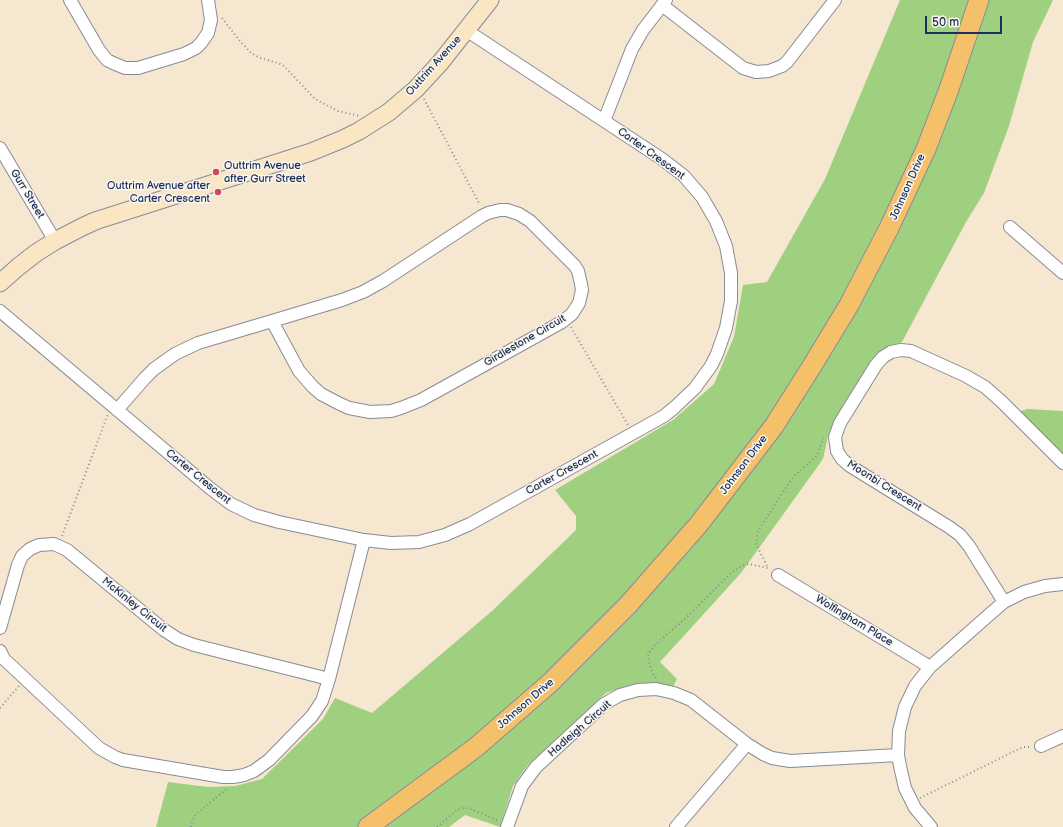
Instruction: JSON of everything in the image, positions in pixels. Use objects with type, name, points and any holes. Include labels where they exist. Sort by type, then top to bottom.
[{"type":"main road","name":"Johnson Drive","points":[[368,827],[475,748],[556,678],[628,605],[699,524],[774,426],[849,305],[890,228],[926,149],[949,89],[979,0]]},
{"type":"street","points":[[70,0],[99,50],[108,60],[125,68],[138,68],[184,54],[196,48],[208,33],[211,20],[208,0]]},
{"type":"street","name":"Outtrim Avenue","points":[[0,283],[18,267],[55,241],[95,221],[310,152],[359,131],[389,112],[416,89],[440,63],[490,0]]},
{"type":"street","points":[[604,121],[632,49],[643,30],[664,3],[743,68],[756,72],[769,71],[782,66],[787,62],[835,0]]},
{"type":"street","name":"Carter Crescent","points":[[0,311],[211,489],[232,504],[254,515],[279,522],[364,540],[391,543],[419,542],[445,535],[470,524],[664,416],[675,408],[695,388],[711,366],[726,328],[731,301],[731,273],[726,246],[716,221],[702,197],[684,176],[466,30]]},
{"type":"street","name":"Gurr Street","points":[[0,148],[55,241]]},
{"type":"street","name":"Girdlestone Circuit","points":[[114,407],[154,369],[175,354],[198,343],[342,300],[363,292],[485,214],[500,210],[507,210],[519,214],[530,221],[578,271],[582,290],[579,303],[572,314],[562,322],[421,400],[401,408],[391,410],[370,412],[349,408],[321,394],[299,371],[272,321]]},
{"type":"street","points":[[1010,228],[1063,273]]},
{"type":"street","name":"Moonbi Crescent","points":[[1004,602],[969,546],[960,536],[949,527],[850,466],[842,459],[837,451],[835,437],[840,423],[876,365],[883,357],[891,352],[901,350],[911,351],[966,376],[985,387],[1002,401],[1063,463]]},
{"type":"street","points":[[0,651],[4,659],[93,743],[115,757],[123,760],[206,775],[233,777],[254,771],[269,760],[312,716],[322,701],[330,679],[364,540]]},
{"type":"street","name":"McKinley Circuit","points":[[0,628],[22,556],[30,549],[39,545],[54,544],[67,550],[164,630],[178,639],[194,645],[330,679]]},
{"type":"street","name":"Wolfingham Place","points":[[778,575],[930,667]]},
{"type":"street","points":[[931,827],[912,802],[905,788],[898,755],[899,731],[905,707],[916,686],[930,667],[1004,602],[1024,592],[1045,586],[1063,584]]},
{"type":"street","name":"Hadleigh Circuit","points":[[507,826],[522,786],[531,773],[604,704],[620,695],[638,690],[656,689],[674,693],[694,703],[747,744],[767,756],[790,761],[898,755]]},
{"type":"street","points":[[1041,746],[1063,736]]},
{"type":"street","points":[[676,827],[747,744]]},
{"type":"path","points":[[210,15],[219,15],[251,53],[260,58],[284,66],[315,99],[338,111],[364,117],[357,121]]},
{"type":"path","points":[[422,96],[485,214]]},
{"type":"path","points":[[566,318],[633,433]]},
{"type":"path","points":[[63,534],[114,407]]},
{"type":"path","points":[[659,680],[653,674],[648,656],[655,645],[738,568],[744,564],[748,564],[768,568],[756,544],[758,530],[793,477],[817,456],[824,435]]},
{"type":"path","points":[[0,708],[15,691]]},
{"type":"path","points":[[912,802],[1023,747],[1041,746]]},
{"type":"path","points":[[191,827],[192,821],[196,814],[234,782],[233,777]]},
{"type":"path","points":[[437,827],[456,811],[462,808],[468,808],[507,826]]},
{"type":"green space","points":[[900,0],[1053,0],[1033,42],[1009,126],[984,193],[966,222],[902,342],[878,353],[829,432],[823,459],[741,573],[660,662],[677,679],[673,687],[654,683],[630,685],[606,693],[527,766],[513,786],[500,827],[465,815],[449,827],[156,827],[168,782],[208,787],[235,786],[262,779],[323,719],[335,698],[372,713],[492,611],[576,530],[576,516],[555,490],[673,420],[714,384],[734,337],[743,285],[767,282],[825,179]]},
{"type":"green space","points":[[1028,409],[1063,411],[1063,463],[1013,413]]},
{"type":"place","name":"Outtrim Avenue after Gurr Street","points":[[216,172]]},
{"type":"place","name":"Outtrim Avenue after Carter Crescent","points":[[218,192]]}]
